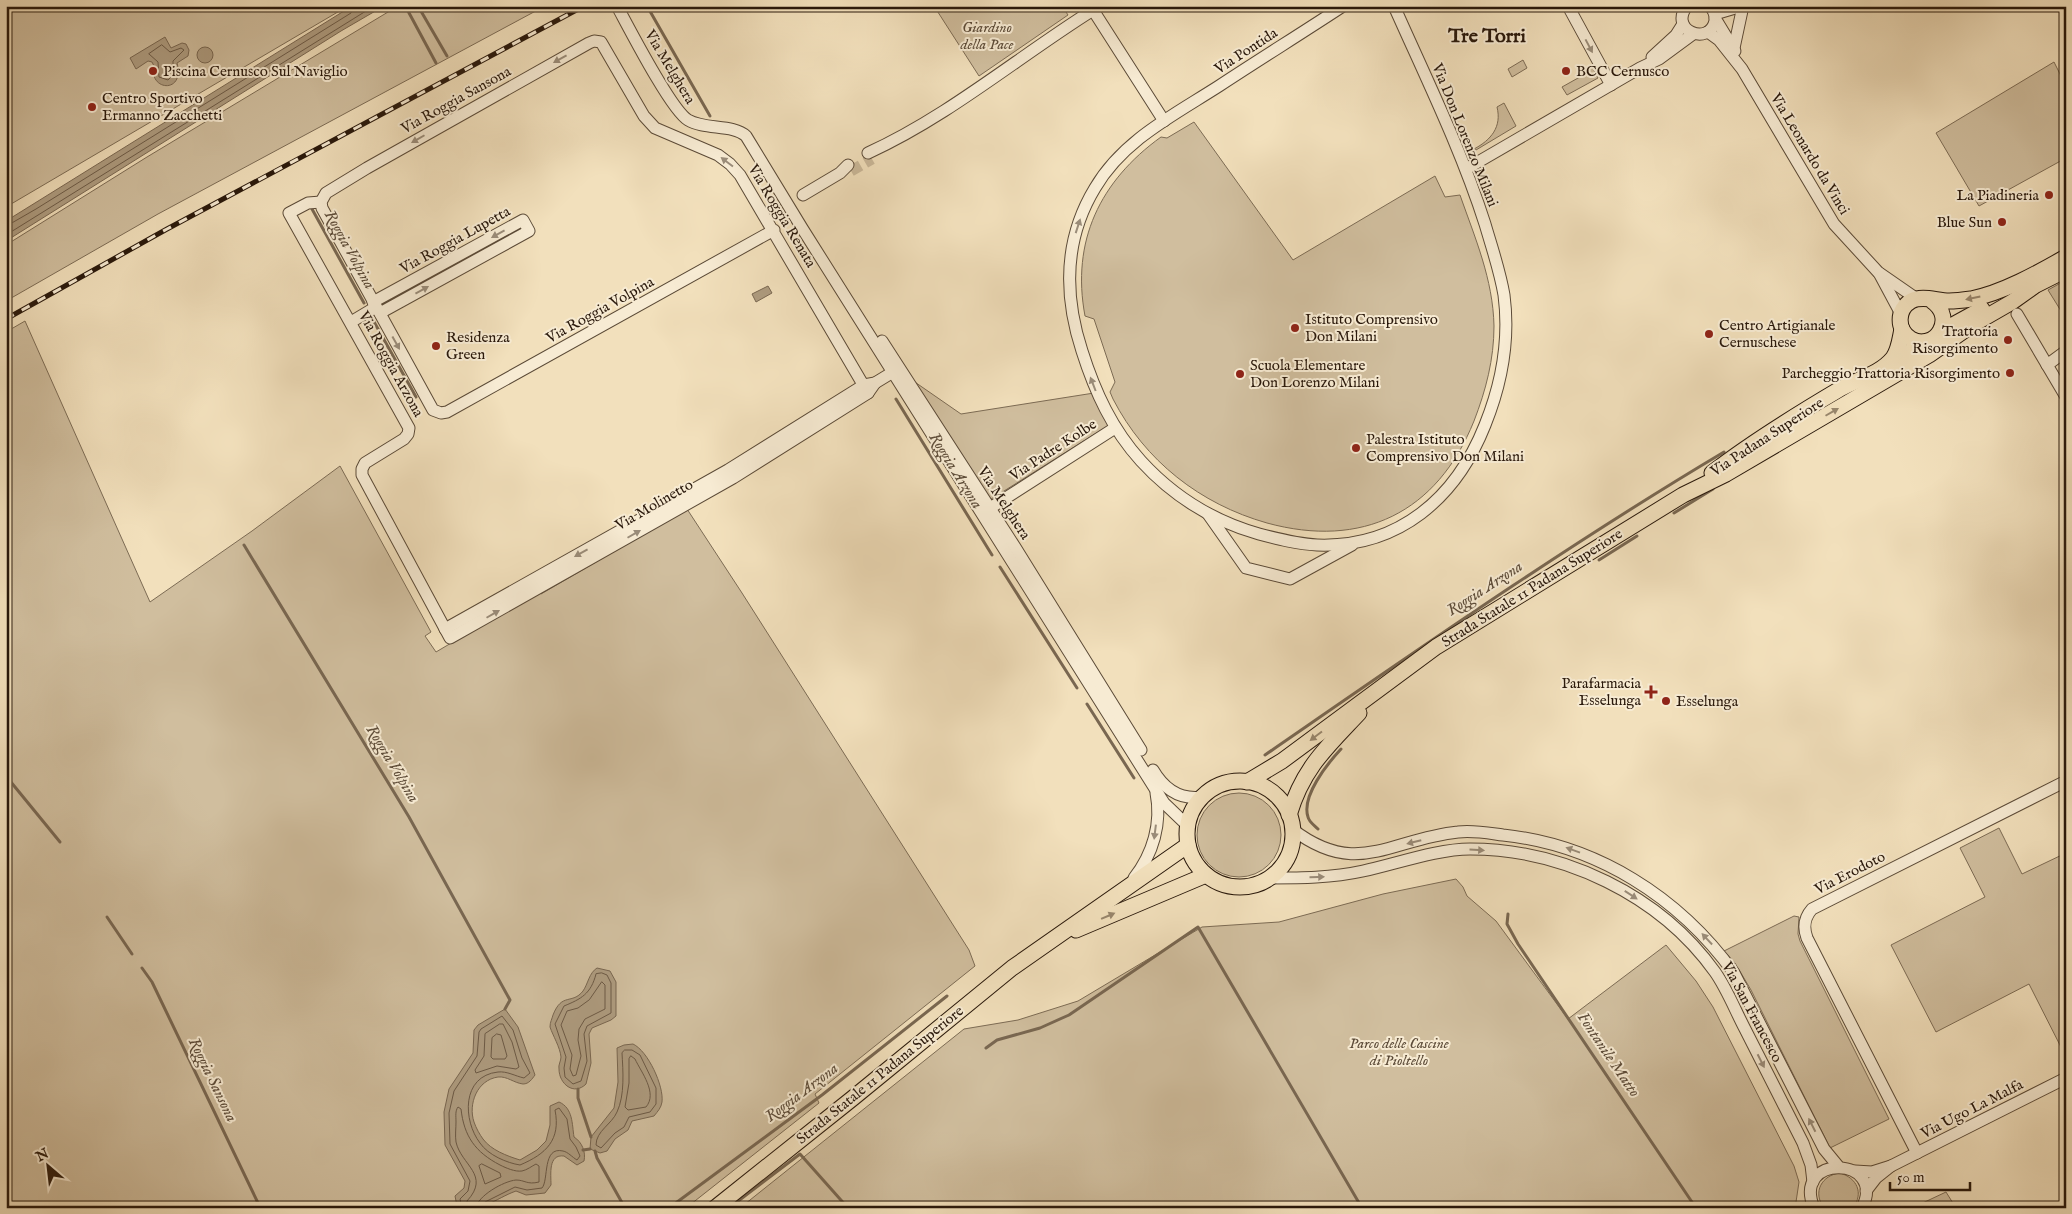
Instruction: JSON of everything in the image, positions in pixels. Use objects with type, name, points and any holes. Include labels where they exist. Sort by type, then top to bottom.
[{"type":"main road","points":[[1924,342],[1911,339],[1901,321],[1905,306],[1924,300],[1958,301],[1986,295],[2066,257]]},
{"type":"main road","name":"Via Padana Superiore","points":[[1683,495],[1726,474],[1860,395],[1913,349],[1940,332],[1973,313],[2066,270]]},
{"type":"main road","points":[[1860,395],[1929,355],[2033,286]]},
{"type":"main road","points":[[1924,300],[1940,308],[1944,324],[1940,332]]},
{"type":"main road","name":"Via Padana Superiore","points":[[1683,495],[1745,448],[1841,389],[1887,364],[1896,353],[1901,321]]},
{"type":"main road","name":"Strada Statale 11 Padana Superiore","points":[[1247,782],[1282,761],[1436,647],[1683,495]]},
{"type":"main road","name":"Strada Statale 11 Padana Superiore","points":[[1269,878],[1287,857],[1291,844],[1290,822],[1305,774],[1316,758],[1384,686]]},
{"type":"main road","name":"Strada Statale 11 Padana Superiore","points":[[1202,797],[1214,788],[1225,784],[1247,782],[1260,786],[1272,793],[1282,803],[1290,822]]},
{"type":"main road","points":[[1202,797],[1192,812],[1188,826],[1188,845],[1194,861],[1206,875],[1218,882],[1237,886],[1256,884],[1269,878]]},
{"type":"main road","name":"Strada Statale 11 Padana Superiore","points":[[714,1208],[1012,968],[1188,845]]},
{"type":"main road","name":"Strada Statale 11 Padana Superiore","points":[[1047,942],[1206,875]]},
{"type":"street","name":"Via Pontida","points":[[1164,120],[1343,6]]},
{"type":"street","name":"Via Don Lorenzo Milani","points":[[1164,120],[1127,148],[1097,184],[1082,214],[1070,259],[1070,299],[1074,326],[1096,390],[1115,428],[1133,452],[1155,475],[1180,496],[1207,513],[1244,529],[1292,542],[1325,545],[1358,541],[1382,534],[1405,523],[1445,493],[1461,473],[1474,452],[1496,394],[1506,343],[1503,292],[1495,258],[1466,169],[1394,6]]},
{"type":"street","points":[[1568,6],[1611,85]]},
{"type":"street","points":[[1640,68],[1676,35],[1683,24],[1683,14],[1687,6]]},
{"type":"street","points":[[1466,169],[1640,68],[1663,57],[1693,34],[1708,32],[1714,24],[1714,13],[1743,6],[1734,48]]},
{"type":"street","name":"Via Melghera","points":[[617,7],[680,114],[699,124],[742,132],[750,141],[789,207],[814,235],[896,370],[986,511],[1101,684],[1159,781],[1179,795],[1189,799],[1202,797]]},
{"type":"street","points":[[870,156],[980,88],[1095,8],[1164,120]]},
{"type":"street","name":"Via Leonardo da Vinci","points":[[1714,13],[1734,48],[1742,69]]},
{"type":"street","points":[[1683,24],[1693,34]]},
{"type":"street","name":"Via Leonardo da Vinci","points":[[1708,32],[1719,40],[1742,69],[1830,218],[1878,272],[1901,321]]},
{"type":"street","name":"Via Roggia Sansona","points":[[290,213],[324,197],[367,168],[589,43],[598,41],[603,43]]},
{"type":"street","name":"Via Roggia Renata","points":[[603,43],[650,124],[659,131],[714,153],[730,164],[744,180],[869,387]]},
{"type":"street","points":[[803,195],[846,170]]},
{"type":"street","name":"Via Roggia Arzona","points":[[324,197],[322,208],[433,410],[441,414]]},
{"type":"street","name":"Via Roggia Arzona","points":[[290,213],[409,428],[408,434],[404,439],[367,462]]},
{"type":"street","name":"Via Roggia Lupetta","points":[[523,220],[529,231],[377,308],[523,220]]},
{"type":"street","name":"Via Roggia Volpina","points":[[441,414],[774,230]]},
{"type":"street","name":"Via Leonardo da Vinci","points":[[1878,272],[1924,300]]},
{"type":"street","points":[[351,322],[377,308]]},
{"type":"street","points":[[2018,314],[2066,397]]},
{"type":"street","points":[[2047,365],[2066,351]]},
{"type":"street","name":"Via Molinetto","points":[[367,462],[362,468],[363,477],[448,634],[733,478],[896,370]]},
{"type":"street","name":"Via Padre Kolbe","points":[[986,511],[1115,428]]},
{"type":"street","name":"Via Melghera","points":[[986,511],[1164,802],[1188,826]]},
{"type":"street","name":"Via Don Lorenzo Milani","points":[[1207,513],[1246,568],[1290,579],[1358,541]]},
{"type":"street","name":"Via Erodoto","points":[[1917,1153],[1807,938],[1804,929],[1806,918],[1812,909],[2066,781]]},
{"type":"street","name":"Via Melghera","points":[[1129,885],[1146,864],[1153,846],[1158,801],[1153,784]]},
{"type":"street","name":"Via San Francesco","points":[[1290,822],[1315,845],[1330,851],[1353,855],[1370,853],[1458,832],[1473,831],[1520,836],[1553,843],[1625,872],[1675,908],[1718,950],[1734,973],[1824,1149],[1838,1166]]},
{"type":"street","name":"Via San Francesco","points":[[1269,878],[1331,877],[1470,849],[1519,853],[1546,858],[1587,872],[1617,887],[1663,919],[1693,946],[1716,973],[1803,1143],[1811,1165],[1813,1182],[1811,1195],[1814,1208]]},
{"type":"street","name":"Via Ugo La Malfa","points":[[1838,1166],[1855,1171],[1872,1172],[1891,1166],[2066,1078]]},
{"type":"street","points":[[1813,1182],[1824,1171],[1838,1166]]},
{"type":"street","name":"Via Ugo La Malfa","points":[[1866,1191],[1876,1178],[1891,1166]]},
{"type":"street","points":[[1855,1171],[1862,1180],[1866,1191],[1862,1208]]},
{"type":"green space","name":"Centro Sportivo Ermanno Zacchetti","points":[[6,6],[348,6],[6,207]]},
{"type":"green space","points":[[398,6],[545,6],[158,214],[6,301],[6,245],[147,157]]},
{"type":"green space","name":"Giardino della Pace","points":[[934,6],[1062,6],[1068,15],[979,76]]},
{"type":"green space","points":[[1523,60],[1527,68],[1512,77],[1508,69]]},
{"type":"green space","points":[[2054,62],[2066,86],[2066,158],[1979,206],[1936,133]]},
{"type":"green space","points":[[1591,65],[1598,78],[1567,95],[1562,87],[1587,73],[1584,69]]},
{"type":"green space","points":[[1504,103],[1516,126],[1476,150],[1474,149],[1494,132],[1498,121],[1497,107]]},
{"type":"green space","name":"Istituto Comprensivo Don Milani","points":[[1194,122],[1293,260],[1435,176],[1445,197],[1460,195],[1487,275],[1493,309],[1493,350],[1489,374],[1474,421],[1458,453],[1439,479],[1417,501],[1392,516],[1364,526],[1334,531],[1302,530],[1267,523],[1242,515],[1197,492],[1158,460],[1141,442],[1113,399],[1110,392],[1115,382],[1094,319],[1085,316],[1082,263],[1087,238],[1095,215],[1106,193],[1121,173],[1161,137],[1167,138]]},
{"type":"green space","points":[[2066,280],[2066,319],[2048,290]]},
{"type":"green space","points":[[25,321],[150,602],[252,531],[340,466],[431,632],[425,636],[436,652],[539,591],[541,594],[687,509],[969,950],[975,966],[815,1094],[819,1103],[686,1208],[6,1208],[6,332]]},
{"type":"green space","points":[[909,378],[961,414],[1094,393],[1111,424],[988,501]]},
{"type":"green space","points":[[1239,793],[1255,796],[1269,805],[1278,819],[1281,835],[1278,851],[1269,865],[1255,874],[1239,877],[1223,874],[1209,865],[1200,851],[1197,835],[1200,819],[1209,805],[1223,796]]},
{"type":"green space","points":[[1999,828],[2022,874],[2066,853],[2066,1057],[2029,984],[1936,1032],[1891,945],[1985,897],[1960,848]]},
{"type":"green space","name":"Parco delle Cascine di Pioltello","points":[[1456,879],[1463,887],[1467,896],[1496,921],[1568,1019],[1666,945],[1696,981],[1713,1007],[1794,1166],[1799,1182],[1796,1202],[1799,1208],[740,1208],[964,1029],[1018,1020],[1078,1001],[1202,927],[1279,922],[1383,894]]},
{"type":"green space","points":[[1794,916],[1799,917],[1798,934],[1800,941],[1889,1119],[1830,1148],[1751,990],[1735,963],[1724,951]]},
{"type":"green space","points":[[1840,1173],[1851,1178],[1857,1187],[1858,1197],[1856,1202],[1853,1208],[1824,1208],[1819,1196],[1821,1185],[1828,1177]]},
{"type":"green space","points":[[1946,1192],[1956,1208],[1912,1208]]},
{"type":"water","points":[[352,6],[384,6],[6,241],[6,221]]},
{"type":"water","points":[[165,37],[171,48],[182,43],[186,44],[189,50],[188,56],[177,63],[178,75],[176,81],[168,86],[159,83],[155,79],[152,62],[148,61],[136,69],[130,58]]},
{"type":"water","points":[[205,47],[211,49],[213,55],[211,61],[205,63],[199,61],[197,55],[199,49]]},
{"type":"water","points":[[768,286],[772,293],[756,302],[752,294]]},
{"type":"water","points":[[597,968],[610,971],[616,982],[616,1016],[592,1028],[589,1034],[591,1063],[586,1084],[577,1089],[564,1084],[559,1068],[560,1053],[550,1024],[556,1008],[564,1001],[579,995]]},
{"type":"water","points":[[505,1009],[518,1027],[535,1075],[525,1084],[501,1077],[491,1079],[485,1083],[473,1101],[472,1115],[478,1131],[490,1146],[520,1160],[537,1150],[546,1141],[550,1125],[550,1106],[559,1102],[569,1112],[574,1137],[581,1144],[584,1151],[584,1161],[577,1165],[564,1156],[555,1158],[551,1170],[551,1185],[545,1193],[526,1195],[516,1191],[488,1204],[466,1208],[457,1206],[455,1196],[464,1188],[465,1181],[445,1145],[444,1112],[449,1089],[473,1053],[474,1030],[478,1025]]},
{"type":"water","points":[[633,1044],[644,1054],[658,1078],[662,1104],[654,1116],[632,1121],[628,1130],[615,1139],[607,1151],[600,1153],[590,1149],[591,1137],[614,1108],[618,1082],[617,1048]]},
{"type":"waterway","points":[[418,6],[447,56]]},
{"type":"waterway","name":"Roggia Arzona","points":[[647,6],[710,116]]},
{"type":"waterway","name":"Roggia Volpina","points":[[408,11],[436,63]]},
{"type":"waterway","name":"Roggia Volpina","points":[[312,209],[364,303]]},
{"type":"waterway","name":"Roggia Volpina","points":[[373,320],[416,397]]},
{"type":"waterway","name":"Roggia Arzona","points":[[896,399],[992,555]]},
{"type":"waterway","name":"Roggia Arzona","points":[[1265,755],[1549,562],[1724,452]]},
{"type":"waterway","points":[[1674,513],[1713,489]]},
{"type":"waterway","points":[[1599,560],[1637,536]]},
{"type":"waterway","name":"Roggia Volpina","points":[[244,545],[409,817],[510,1000],[505,1009]]},
{"type":"waterway","name":"Roggia Arzona","points":[[1000,567],[1077,688]]},
{"type":"waterway","name":"Roggia Arzona","points":[[1087,704],[1134,778]]},
{"type":"waterway","points":[[1318,829],[1309,819],[1308,799],[1317,780],[1341,749]]},
{"type":"waterway","name":"Roggia Sansona","points":[[6,776],[60,842]]},
{"type":"waterway","name":"Fontanile Matto","points":[[1508,914],[1507,924],[1518,944],[1696,1208]]},
{"type":"waterway","name":"Roggia Sansona","points":[[107,917],[132,954]]},
{"type":"waterway","points":[[986,1048],[997,1040],[1040,1028],[1069,1015],[1198,927],[1362,1208]]},
{"type":"waterway","name":"Roggia Sansona","points":[[142,968],[152,982],[258,1203]]},
{"type":"waterway","name":"Roggia Arzona","points":[[669,1208],[822,1095],[947,996]]},
{"type":"waterway","points":[[578,1089],[578,1098],[591,1137]]},
{"type":"waterway","points":[[583,1150],[590,1149]]},
{"type":"waterway","name":"Roggia Volpina","points":[[595,1151],[625,1208]]},
{"type":"waterway","points":[[729,1208],[800,1154],[848,1208]]},
{"type":"tunnel","points":[[851,171],[872,159]]},
{"type":"railway","points":[[6,319],[167,229],[584,6]]},
{"type":"place","name":"Piscina Cernusco Sul Naviglio","points":[[153,71]]},
{"type":"place","name":"BCC Cernusco","points":[[1566,71]]},
{"type":"place","name":"Centro Sportivo Ermanno Zacchetti","points":[[92,107]]},
{"type":"place","name":"La Piadineria","points":[[2049,195]]},
{"type":"place","name":"Blue Sun","points":[[2002,222]]},
{"type":"place","name":"Istituto Comprensivo Don Milani","points":[[1295,328]]},
{"type":"place","name":"Centro Artigianale Cernuschese","points":[[1709,334]]},
{"type":"place","name":"Trattoria Risorgimento","points":[[2008,340]]},
{"type":"place","name":"Residenza Green","points":[[436,346]]},
{"type":"place","name":"Parcheggio Trattoria Risorgimento","points":[[2010,373]]},
{"type":"place","name":"Scuola Elementare Don Lorenzo Milani","points":[[1240,374]]},
{"type":"place","name":"Palestra Istituto Comprensivo Don Milani","points":[[1356,448]]},
{"type":"place","name":"Parafarmacia Esselunga","points":[[1651,692]]},
{"type":"place","name":"Esselunga","points":[[1666,701]]},
{"type":"district","name":"Tre Torri","points":[[1487,36]]}]
